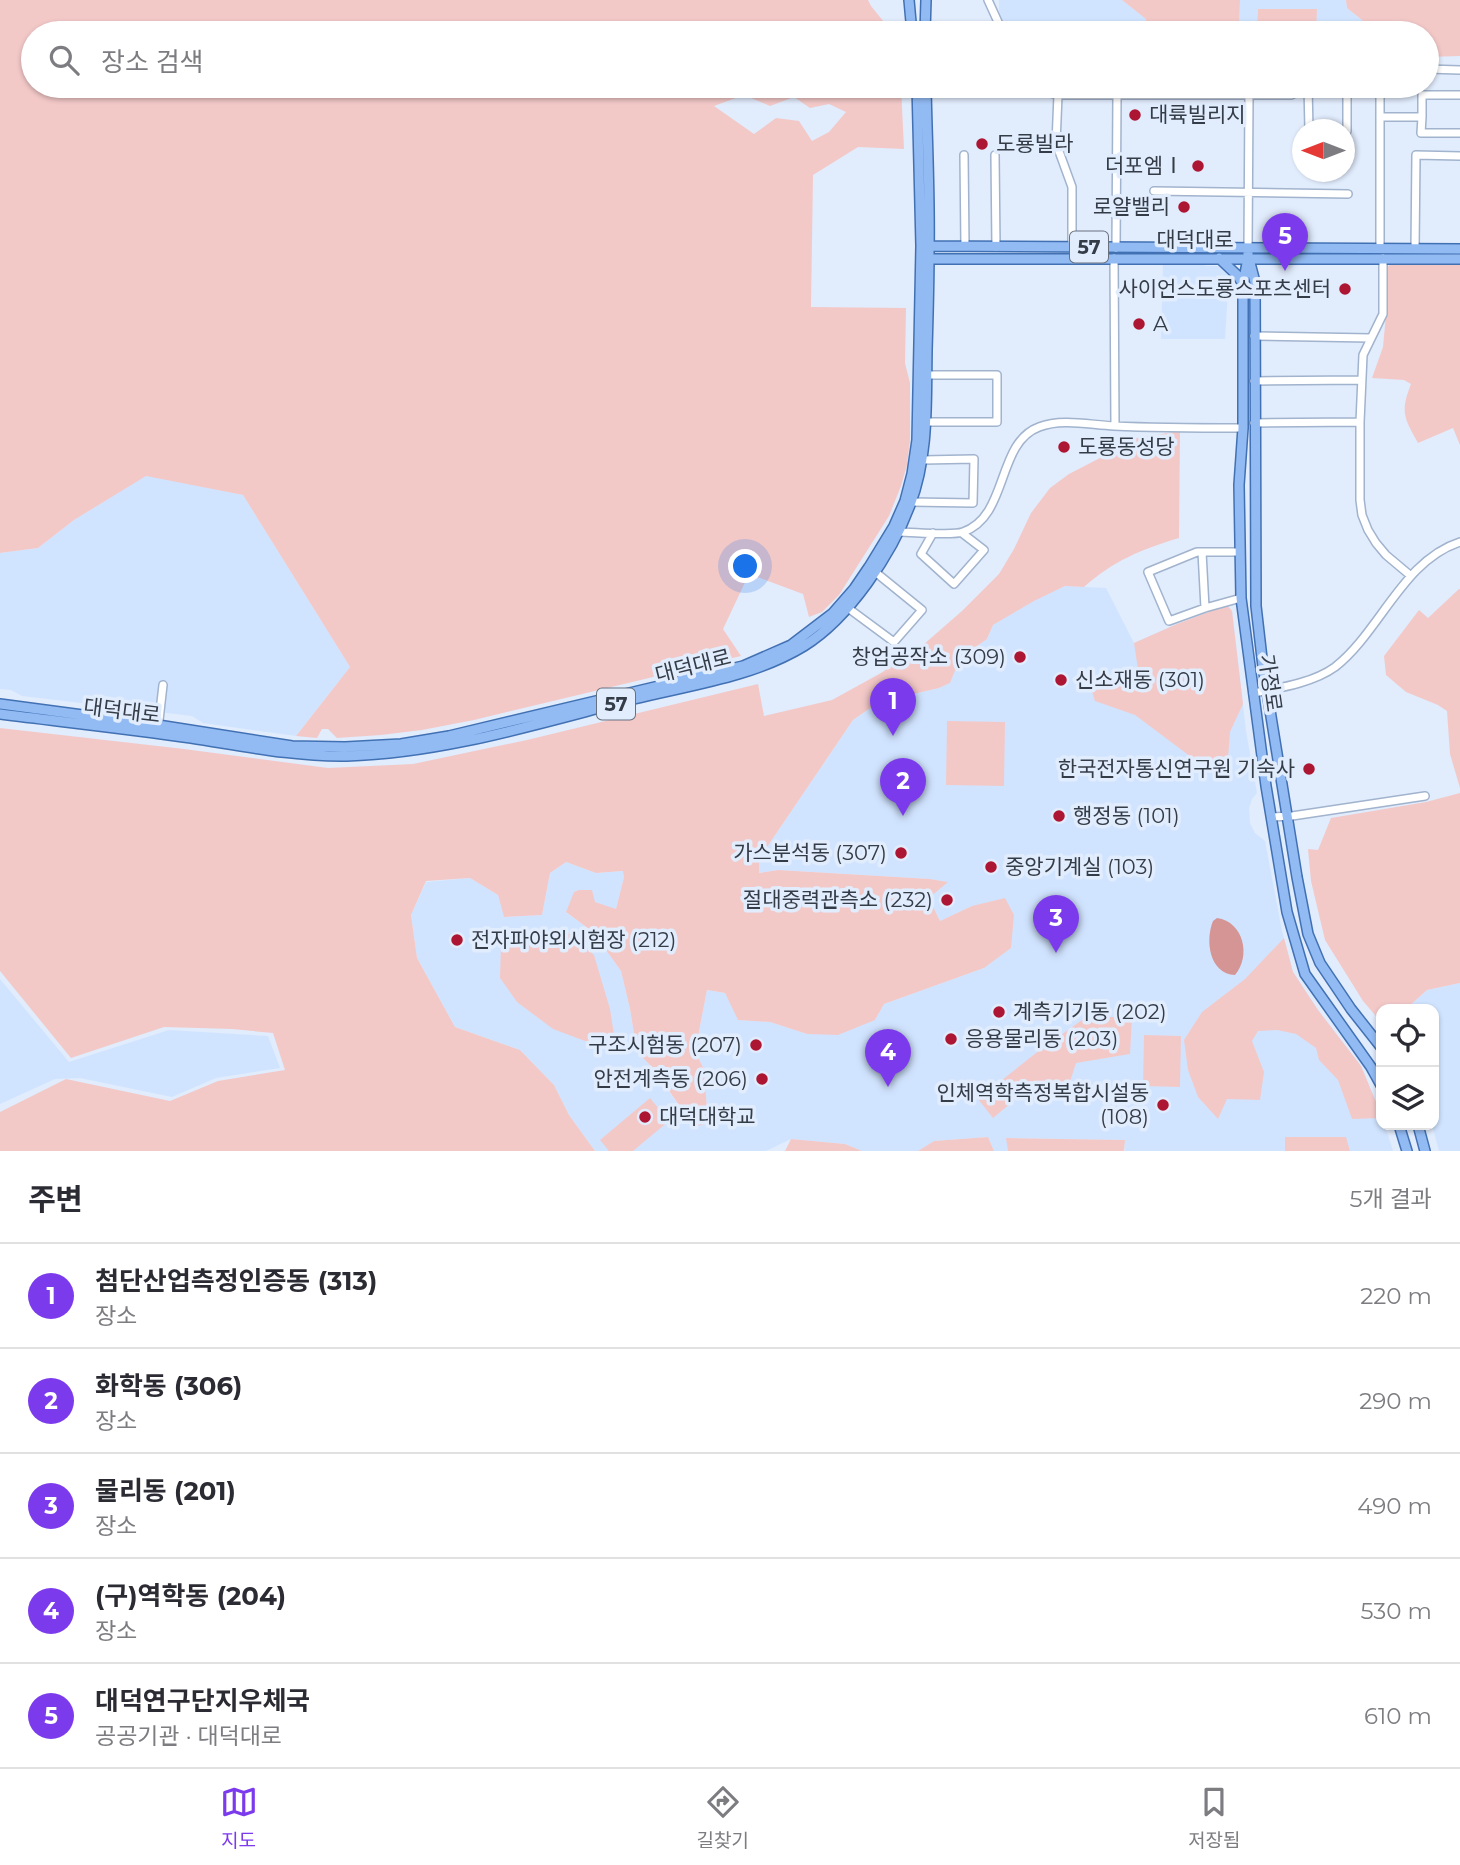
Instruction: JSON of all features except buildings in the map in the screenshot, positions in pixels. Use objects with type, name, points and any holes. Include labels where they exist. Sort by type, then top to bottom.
[{"type":"main road","points":[[909,0],[911,21]]},
{"type":"main road","points":[[925,21],[926,0]]},
{"type":"main road","points":[[918,98],[925,246]]},
{"type":"main road","points":[[925,246],[926,98]]},
{"type":"main road","name":"대덕대로","points":[[0,704],[291,753],[346,756],[441,746],[754,669],[785,656],[826,629],[848,608],[888,553],[899,532],[923,460],[927,375],[925,246],[1382,254],[1460,259]]},
{"type":"main road","name":"대덕대로","points":[[1382,254],[1415,249],[1460,249]]},
{"type":"main road","name":"대덕대로","points":[[925,259],[1219,258],[1248,253]]},
{"type":"main road","name":"가정로","points":[[1248,253],[1243,284],[1243,428],[1239,485],[1239,552],[1241,598],[1272,817],[1287,912],[1305,975],[1376,1076]]},
{"type":"main road","name":"가정로","points":[[1248,253],[1255,282],[1256,606],[1263,667],[1308,934],[1320,963],[1376,1041]]},
{"type":"main road","points":[[1219,258],[1243,284]]},
{"type":"main road","name":"대덕대로","points":[[0,714],[158,729],[292,746],[401,744],[503,724],[743,666],[791,645],[833,613],[854,589],[894,526],[905,501],[917,440],[925,259]]},
{"type":"main road","points":[[1401,1130],[1408,1151]]},
{"type":"main road","points":[[1419,1130],[1425,1151]]},
{"type":"street","points":[[988,0],[998,21]]},
{"type":"street","points":[[1439,69],[1460,69]]},
{"type":"street","points":[[1439,95],[1460,95]]},
{"type":"street","points":[[1058,98],[1056,143],[1072,187],[1072,247]]},
{"type":"street","points":[[1116,98],[1116,248]]},
{"type":"street","points":[[1245,98],[1249,191],[1248,253]]},
{"type":"street","points":[[1308,119],[1309,98]]},
{"type":"street","points":[[1347,98],[1347,119]]},
{"type":"street","points":[[1380,98],[1383,314],[1363,355],[1360,422],[1362,515],[1376,543],[1411,576]]},
{"type":"street","points":[[1422,98],[1421,133],[1460,133]]},
{"type":"street","points":[[1380,117],[1422,117]]},
{"type":"street","points":[[964,155],[965,246]]},
{"type":"street","points":[[995,155],[996,247]]},
{"type":"street","points":[[1415,249],[1416,155],[1460,156]]},
{"type":"street","points":[[1154,191],[1348,194]]},
{"type":"street","points":[[1114,258],[1115,426]]},
{"type":"street","points":[[1254,336],[1370,338]]},
{"type":"street","points":[[925,422],[997,422],[997,375],[927,375]]},
{"type":"street","points":[[1254,381],[1362,380]]},
{"type":"street","points":[[1254,422],[1360,422]]},
{"type":"street","points":[[899,532],[962,533],[982,520],[1003,480],[1015,447],[1024,436],[1050,424],[1243,428]]},
{"type":"street","points":[[923,460],[974,459],[973,503],[984,516]]},
{"type":"street","points":[[911,502],[973,503]]},
{"type":"street","points":[[933,533],[920,554],[954,584],[984,550],[962,533]]},
{"type":"street","points":[[1253,693],[1323,674],[1336,666],[1374,624],[1411,576],[1444,548],[1460,542]]},
{"type":"street","points":[[1239,552],[1196,552],[1148,572],[1169,621],[1241,598]]},
{"type":"street","points":[[1202,552],[1205,608]]},
{"type":"street","points":[[848,608],[894,642],[922,610],[874,571]]},
{"type":"street","points":[[158,729],[163,685]]},
{"type":"street","points":[[1272,817],[1424,796]]},
{"type":"shaded area","points":[[0,0],[868,0],[883,21],[21,21],[21,98],[736,98],[714,106],[754,134],[776,118],[799,121],[812,141],[829,132],[846,112],[829,104],[810,108],[795,98],[902,98],[904,149],[858,147],[813,175],[811,307],[906,308],[905,363],[910,383],[910,440],[901,486],[889,516],[839,595],[822,612],[809,617],[803,594],[749,574],[723,629],[741,656],[474,720],[422,730],[337,738],[328,729],[322,729],[317,738],[296,736],[350,667],[243,495],[146,476],[74,520],[38,548],[0,553]]},
{"type":"shaded area","points":[[999,0],[1122,0],[1147,19],[1002,21]]},
{"type":"shaded area","points":[[1122,0],[1240,0],[1239,21],[1146,19]]},
{"type":"shaded area","points":[[1240,0],[1346,0],[1347,8],[1363,21],[1239,21]]},
{"type":"shaded area","points":[[1346,0],[1460,0],[1460,56],[1439,57],[1439,21],[1363,21],[1347,8]]},
{"type":"shaded area","points":[[1258,9],[1317,9],[1316,21],[1258,21]]},
{"type":"shaded area","points":[[751,98],[791,98],[770,106]]},
{"type":"shaded area","points":[[1392,263],[1460,264],[1460,445],[1453,428],[1418,443],[1405,415],[1405,402],[1411,384],[1404,380],[1372,378],[1383,347],[1387,304],[1386,268]]},
{"type":"shaded area","points":[[1163,264],[1222,266],[1229,274],[1225,339],[1161,339]]},
{"type":"shaded area","points":[[1180,431],[1179,538],[1128,557],[1084,587],[1065,586],[1034,601],[993,625],[987,639],[960,658],[950,683],[879,702],[853,720],[759,859],[759,873],[778,870],[948,882],[929,898],[940,921],[972,906],[1005,898],[1014,915],[1011,948],[984,968],[884,1004],[875,1020],[838,1035],[807,1034],[770,1022],[738,1020],[725,993],[707,990],[695,1052],[704,1069],[708,1123],[694,1127],[654,1069],[637,1052],[621,971],[593,932],[566,912],[574,892],[579,890],[592,890],[595,902],[616,909],[623,871],[596,873],[566,862],[550,873],[542,915],[504,917],[498,895],[470,878],[426,881],[411,915],[417,958],[455,1027],[520,1050],[554,1085],[569,1115],[595,1151],[0,1151],[0,1112],[66,1079],[170,1101],[218,1081],[285,1070],[273,1033],[232,1029],[164,1027],[71,1058],[0,971],[0,728],[328,768],[413,764],[527,740],[758,684],[764,716],[832,700],[881,673],[923,645],[962,611],[999,574],[1031,513],[1050,488],[1069,474],[1131,439]]},
{"type":"shaded area","points":[[146,475],[243,495],[350,667],[296,736],[203,723],[192,716],[22,696],[11,690],[0,689],[0,553],[38,548],[74,520]]},
{"type":"shaded area","points":[[1065,586],[1106,588],[1134,643],[1177,624],[1232,611],[1246,731],[1257,793],[1249,808],[1250,823],[1255,833],[1265,841],[1282,931],[1293,972],[1361,1066],[1376,1102],[1376,1130],[1387,1130],[1393,1151],[1125,1151],[1124,1140],[1007,1138],[1008,1151],[994,1151],[988,1137],[935,1141],[918,1151],[862,1151],[845,1144],[791,1139],[766,1151],[595,1151],[569,1115],[554,1085],[520,1050],[455,1027],[417,958],[411,915],[426,882],[470,878],[498,895],[505,917],[542,915],[550,873],[566,862],[596,873],[624,871],[616,909],[567,913],[593,932],[621,971],[637,1052],[654,1069],[693,1127],[708,1122],[704,1069],[695,1052],[707,990],[725,993],[739,1020],[770,1022],[807,1034],[875,1020],[884,1004],[984,968],[972,906],[940,921],[929,898],[947,882],[778,870],[758,873],[759,859],[853,720],[879,702],[939,688],[949,683],[960,658],[987,639],[993,625],[1024,604]]},
{"type":"shaded area","points":[[1459,589],[1460,788],[1450,754],[1447,711],[1406,692],[1386,675],[1384,656],[1419,610],[1428,618]]},
{"type":"shaded area","points":[[1227,605],[1232,611],[1243,704],[1230,732],[1228,758],[1203,766],[1135,715],[1095,701],[1092,692],[1110,686],[1141,689],[1134,643]]},
{"type":"shaded area","points":[[947,721],[1005,722],[1004,786],[946,785]]},
{"type":"shaded area","points":[[1460,793],[1460,983],[1427,990],[1412,1004],[1376,1004],[1376,1016],[1363,1001],[1325,940],[1311,881],[1308,849],[1318,850],[1331,818],[1426,802]]},
{"type":"shaded area","points":[[1217,918],[1233,926],[1242,941],[1243,959],[1235,975],[1219,969],[1211,955],[1209,937],[1213,921]]},
{"type":"shaded area","points":[[563,930],[578,939],[594,955],[610,1009],[615,1041],[585,1041],[553,1029],[517,1002],[500,978],[501,943],[523,933]]},
{"type":"shaded area","points":[[1284,938],[1293,972],[1361,1066],[1376,1102],[1376,1118],[1352,1119],[1338,1080],[1319,1060],[1316,1048],[1296,1034],[1277,1030],[1258,1031],[1252,1041],[1264,1072],[1260,1100],[1227,1099],[1218,1119],[1198,1097],[1188,1070],[1184,1040],[1202,1012],[1245,979]]},
{"type":"shaded area","points":[[0,979],[69,1062],[169,1030],[268,1036],[280,1068],[216,1078],[172,1097],[80,1078],[55,1079],[0,1104]]},
{"type":"shaded area","points":[[1460,983],[1460,1151],[1439,1151],[1433,1130],[1439,1130],[1439,1004],[1412,1004],[1427,990]]},
{"type":"shaded area","points":[[1086,1017],[1132,1017],[1130,1054],[1076,1063],[1066,1094],[1030,1100],[1035,1083],[993,1118],[978,1099]]},
{"type":"shaded area","points":[[1144,1035],[1181,1036],[1180,1087],[1143,1086]]},
{"type":"shaded area","points":[[650,1098],[669,1121],[633,1151],[609,1151],[600,1140]]},
{"type":"shaded area","points":[[988,1137],[994,1151],[918,1151],[934,1141]]},
{"type":"shaded area","points":[[1285,1137],[1346,1137],[1350,1151],[1285,1151]]},
{"type":"shaded area","points":[[1006,1138],[1125,1140],[1124,1151],[1008,1151]]},
{"type":"shaded area","points":[[791,1139],[845,1144],[862,1151],[785,1151]]},
{"type":"place","name":"대륙빌리지","points":[[1135,115]]},
{"type":"place","name":"도룡빌라","points":[[982,144]]},
{"type":"place","name":"더포엠Ⅰ","points":[[1198,166]]},
{"type":"place","name":"로얄밸리","points":[[1184,207]]},
{"type":"place","name":"대덕연구단지우체국","points":[[1285,271]]},
{"type":"place","name":"사이언스도룡스포츠센터","points":[[1345,289]]},
{"type":"place","name":"A","points":[[1139,324]]},
{"type":"place","name":"도룡동성당","points":[[1064,447]]},
{"type":"place","name":"창업공작소 (309)","points":[[1020,657]]},
{"type":"place","name":"신소재동 (301)","points":[[1061,680]]},
{"type":"place","name":"첨단산업측정인증동 (313)","points":[[893,736]]},
{"type":"place","name":"한국전자통신연구원 기숙사","points":[[1309,769]]},
{"type":"place","name":"화학동 (306)","points":[[903,816]]},
{"type":"place","name":"행정동 (101)","points":[[1059,816]]},
{"type":"place","name":"가스분석동 (307)","points":[[901,853]]},
{"type":"place","name":"중앙기계실 (103)","points":[[991,867]]},
{"type":"place","name":"절대중력관측소 (232)","points":[[947,900]]},
{"type":"place","name":"전자파야외시험장 (212)","points":[[457,940]]},
{"type":"place","name":"물리동 (201)","points":[[1056,953]]},
{"type":"place","name":"계측기기동 (202)","points":[[999,1012]]},
{"type":"place","name":"응용물리동 (203)","points":[[951,1039]]},
{"type":"place","name":"구조시험동 (207)","points":[[756,1045]]},
{"type":"place","name":"안전계측동 (206)","points":[[762,1079]]},
{"type":"place","name":"(구)역학동 (204)","points":[[888,1087]]},
{"type":"place","name":"인체역학측정복합시설동 (108)","points":[[1163,1105]]},
{"type":"place","name":"대덕대학교","points":[[645,1117]]}]
